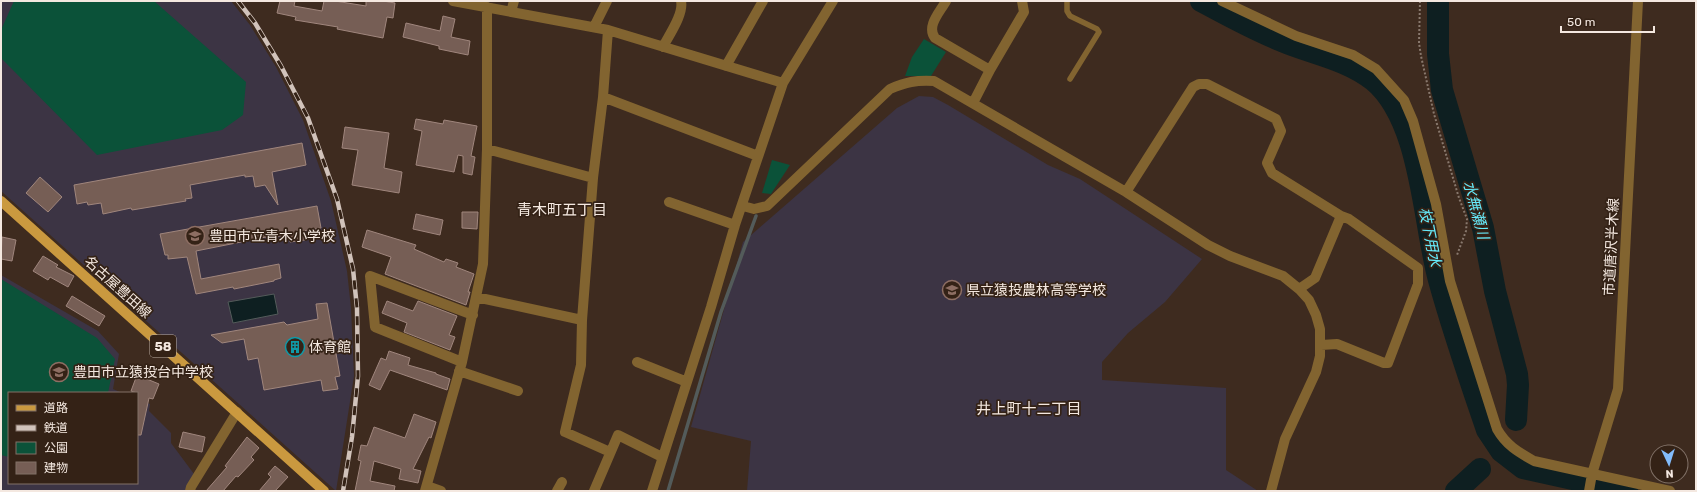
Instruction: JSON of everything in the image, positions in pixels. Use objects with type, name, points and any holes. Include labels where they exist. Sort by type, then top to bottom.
[{"type":"main road","name":"名古屋豊田線","points":[[1,201],[324,491]]},
{"type":"street","points":[[454,1],[608,30],[783,83]]},
{"type":"street","points":[[511,12],[514,1]]},
{"type":"street","points":[[594,27],[607,1]]},
{"type":"street","points":[[663,47],[680,14],[682,6],[681,1]]},
{"type":"street","points":[[726,66],[763,1]]},
{"type":"street","points":[[652,491],[711,307],[735,225],[743,206],[783,83],[833,1]]},
{"type":"street","points":[[946,1],[931,27],[931,33],[935,38],[990,70]]},
{"type":"street","points":[[973,103],[990,70],[1024,12],[1022,1]]},
{"type":"street","points":[[1222,1],[1296,36],[1353,54],[1376,69],[1404,100],[1413,121],[1436,204],[1450,281],[1497,429],[1502,438],[1508,444],[1534,461],[1591,476],[1670,491]]},
{"type":"street","name":"市道唐沢半木線","points":[[1589,491],[1591,476],[1618,389],[1638,1]]},
{"type":"street","points":[[441,491],[426,488],[460,366],[473,314],[483,264],[487,149],[487,7]]},
{"type":"street","points":[[608,30],[603,97],[593,178],[582,320],[581,365],[565,432],[610,452]]},
{"type":"street","points":[[743,206],[754,209],[767,206],[890,89],[904,82],[934,80],[1126,192],[1208,245],[1230,256],[1283,276],[1299,289],[1309,300],[1316,315],[1320,329],[1320,356],[1316,372],[1285,439],[1271,491]]},
{"type":"street","points":[[1126,192],[1193,87],[1198,84],[1207,84],[1276,119],[1281,131],[1267,163],[1272,173],[1349,219],[1418,268],[1418,284],[1388,363],[1384,363],[1337,344],[1321,345]]},
{"type":"street","points":[[603,97],[758,156]]},
{"type":"street","points":[[487,149],[593,178]]},
{"type":"street","points":[[669,202],[735,225]]},
{"type":"street","points":[[1299,289],[1315,278],[1342,216]]},
{"type":"street","points":[[473,314],[370,276],[375,327],[518,391]]},
{"type":"street","points":[[476,297],[582,320]]},
{"type":"street","points":[[637,362],[687,382]]},
{"type":"street","points":[[190,491],[237,412]]},
{"type":"street","points":[[594,491],[618,435],[662,457]]},
{"type":"street","points":[[557,491],[562,482]]},
{"type":"lane","points":[[1067,1],[1067,11],[1070,16],[1097,29],[1099,32],[1070,80]]},
{"type":"path","points":[[1420,1],[1419,42],[1421,56],[1434,114],[1459,198],[1467,219],[1466,231],[1456,257]]},
{"type":"shaded area","name":"豊田市立青木小学校","points":[[1,1],[231,1],[250,25],[276,67],[303,120],[331,201],[347,271],[351,308],[354,376],[336,491],[1,191]]},
{"type":"shaded area","name":"県立猿投農林高等学校","points":[[919,96],[933,97],[1048,165],[1080,179],[1202,259],[1165,302],[1128,333],[1102,362],[1102,380],[1226,388],[1226,470],[1258,491],[747,491],[751,441],[691,427],[743,242],[897,108]]},
{"type":"shaded area","name":"豊田市立猿投台中学校","points":[[1,275],[98,331],[119,354],[113,389],[120,392],[8,392],[8,484],[138,484],[138,399],[150,404],[149,411],[171,433],[171,443],[194,474],[185,491],[1,491]]},
{"type":"shaded area","points":[[274,294],[278,314],[233,323],[228,302]]},
{"type":"green space","points":[[14,1],[154,1],[246,82],[243,115],[222,130],[97,155],[1,58],[1,30]]},
{"type":"green space","points":[[924,39],[946,52],[931,76],[905,76],[912,57]]},
{"type":"green space","points":[[772,160],[790,165],[771,194],[762,193]]},
{"type":"green space","name":"豊田市立猿投台中学校","points":[[1,279],[97,338],[115,359],[108,392],[8,392],[8,457],[1,455]]},
{"type":"building","points":[[280,1],[295,1],[294,6],[322,11],[324,1],[335,1],[366,6],[366,1],[395,3],[393,18],[387,17],[383,38],[337,29],[338,27],[295,20],[296,17],[277,13]]},
{"type":"building","points":[[443,16],[455,19],[451,37],[470,41],[468,55],[439,49],[439,46],[403,37],[406,23],[440,31]]},
{"type":"building","points":[[416,119],[443,124],[444,120],[477,126],[471,156],[475,157],[472,175],[463,173],[463,156],[458,155],[454,172],[416,165],[422,131],[414,129]]},
{"type":"building","points":[[345,127],[389,133],[384,168],[402,172],[399,193],[352,185],[358,150],[342,148]]},
{"type":"building","points":[[302,143],[306,165],[272,172],[278,205],[265,185],[255,187],[253,176],[245,177],[245,175],[190,185],[192,198],[185,199],[186,201],[132,210],[131,208],[103,214],[101,203],[88,205],[87,202],[77,204],[74,185]]},
{"type":"building","points":[[40,177],[62,197],[48,212],[26,193]]},
{"type":"building","points":[[317,206],[321,228],[303,231],[305,240],[290,242],[289,234],[271,238],[271,236],[196,251],[201,279],[279,264],[281,278],[274,281],[234,289],[233,287],[196,294],[187,257],[168,259],[168,255],[165,255],[160,234]]},
{"type":"building","points":[[462,212],[478,212],[477,229],[462,228]]},
{"type":"building","points":[[416,214],[443,220],[440,235],[413,229]]},
{"type":"building","points":[[367,230],[416,245],[414,249],[444,262],[446,259],[458,263],[456,267],[474,274],[468,292],[470,292],[466,305],[385,274],[391,257],[362,247]]},
{"type":"building","points":[[2,237],[16,240],[12,261],[1,259]]},
{"type":"building","points":[[43,256],[58,265],[56,267],[74,276],[68,287],[50,277],[48,280],[33,271]]},
{"type":"building","points":[[72,296],[105,316],[99,326],[66,306]]},
{"type":"building","points":[[387,301],[413,311],[418,301],[457,316],[449,335],[455,337],[450,350],[404,332],[407,323],[382,313]]},
{"type":"building","name":"体育館","points":[[327,303],[340,376],[335,377],[338,389],[323,391],[321,380],[264,390],[258,358],[248,360],[244,339],[222,343],[211,335],[284,322],[287,325],[318,319],[316,304]]},
{"type":"building","points":[[389,351],[410,358],[408,365],[436,373],[450,379],[447,390],[390,370],[380,390],[369,385],[381,358],[386,360]]},
{"type":"building","points":[[137,375],[159,384],[153,399],[149,398],[141,435],[138,435],[138,392],[131,391]]},
{"type":"building","points":[[414,414],[436,422],[431,438],[429,437],[413,469],[421,471],[418,483],[399,479],[401,469],[374,461],[370,481],[395,486],[394,491],[355,491],[361,461],[358,460],[361,445],[367,446],[374,427],[405,438]]},
{"type":"building","points":[[183,432],[205,437],[202,452],[179,447]]},
{"type":"building","points":[[247,437],[259,448],[251,457],[254,460],[238,477],[236,476],[223,491],[206,491],[227,467],[225,466]]},
{"type":"building","points":[[275,466],[288,477],[275,491],[259,491],[271,477],[268,474]]},
{"type":"waterway","name":"枝下用水","points":[[1201,1],[1272,37],[1352,67],[1373,80],[1389,98],[1402,120],[1411,146],[1418,173],[1439,280],[1487,430],[1501,451],[1523,468],[1627,491]]},
{"type":"waterway","name":"水無瀬川","points":[[1438,1],[1438,54],[1442,90],[1483,228],[1495,291],[1517,374],[1518,385],[1516,420]]},
{"type":"waterway","points":[[668,491],[721,312],[756,216]]},
{"type":"waterway","name":"水無瀬川","points":[[1456,491],[1480,469]]},
{"type":"railway","points":[[238,1],[255,23],[281,66],[308,118],[337,199],[353,269],[357,308],[358,376],[352,437],[343,491]]},
{"type":"place","name":"豊田市立青木小学校","points":[[195,236]]},
{"type":"place","name":"県立猿投農林高等学校","points":[[952,290]]},
{"type":"place","name":"体育館","points":[[295,347]]},
{"type":"place","name":"豊田市立猿投台中学校","points":[[59,372]]},
{"type":"district","name":"青木町五丁目","points":[[562,210]]},
{"type":"district","name":"井上町十二丁目","points":[[1029,409]]}]
